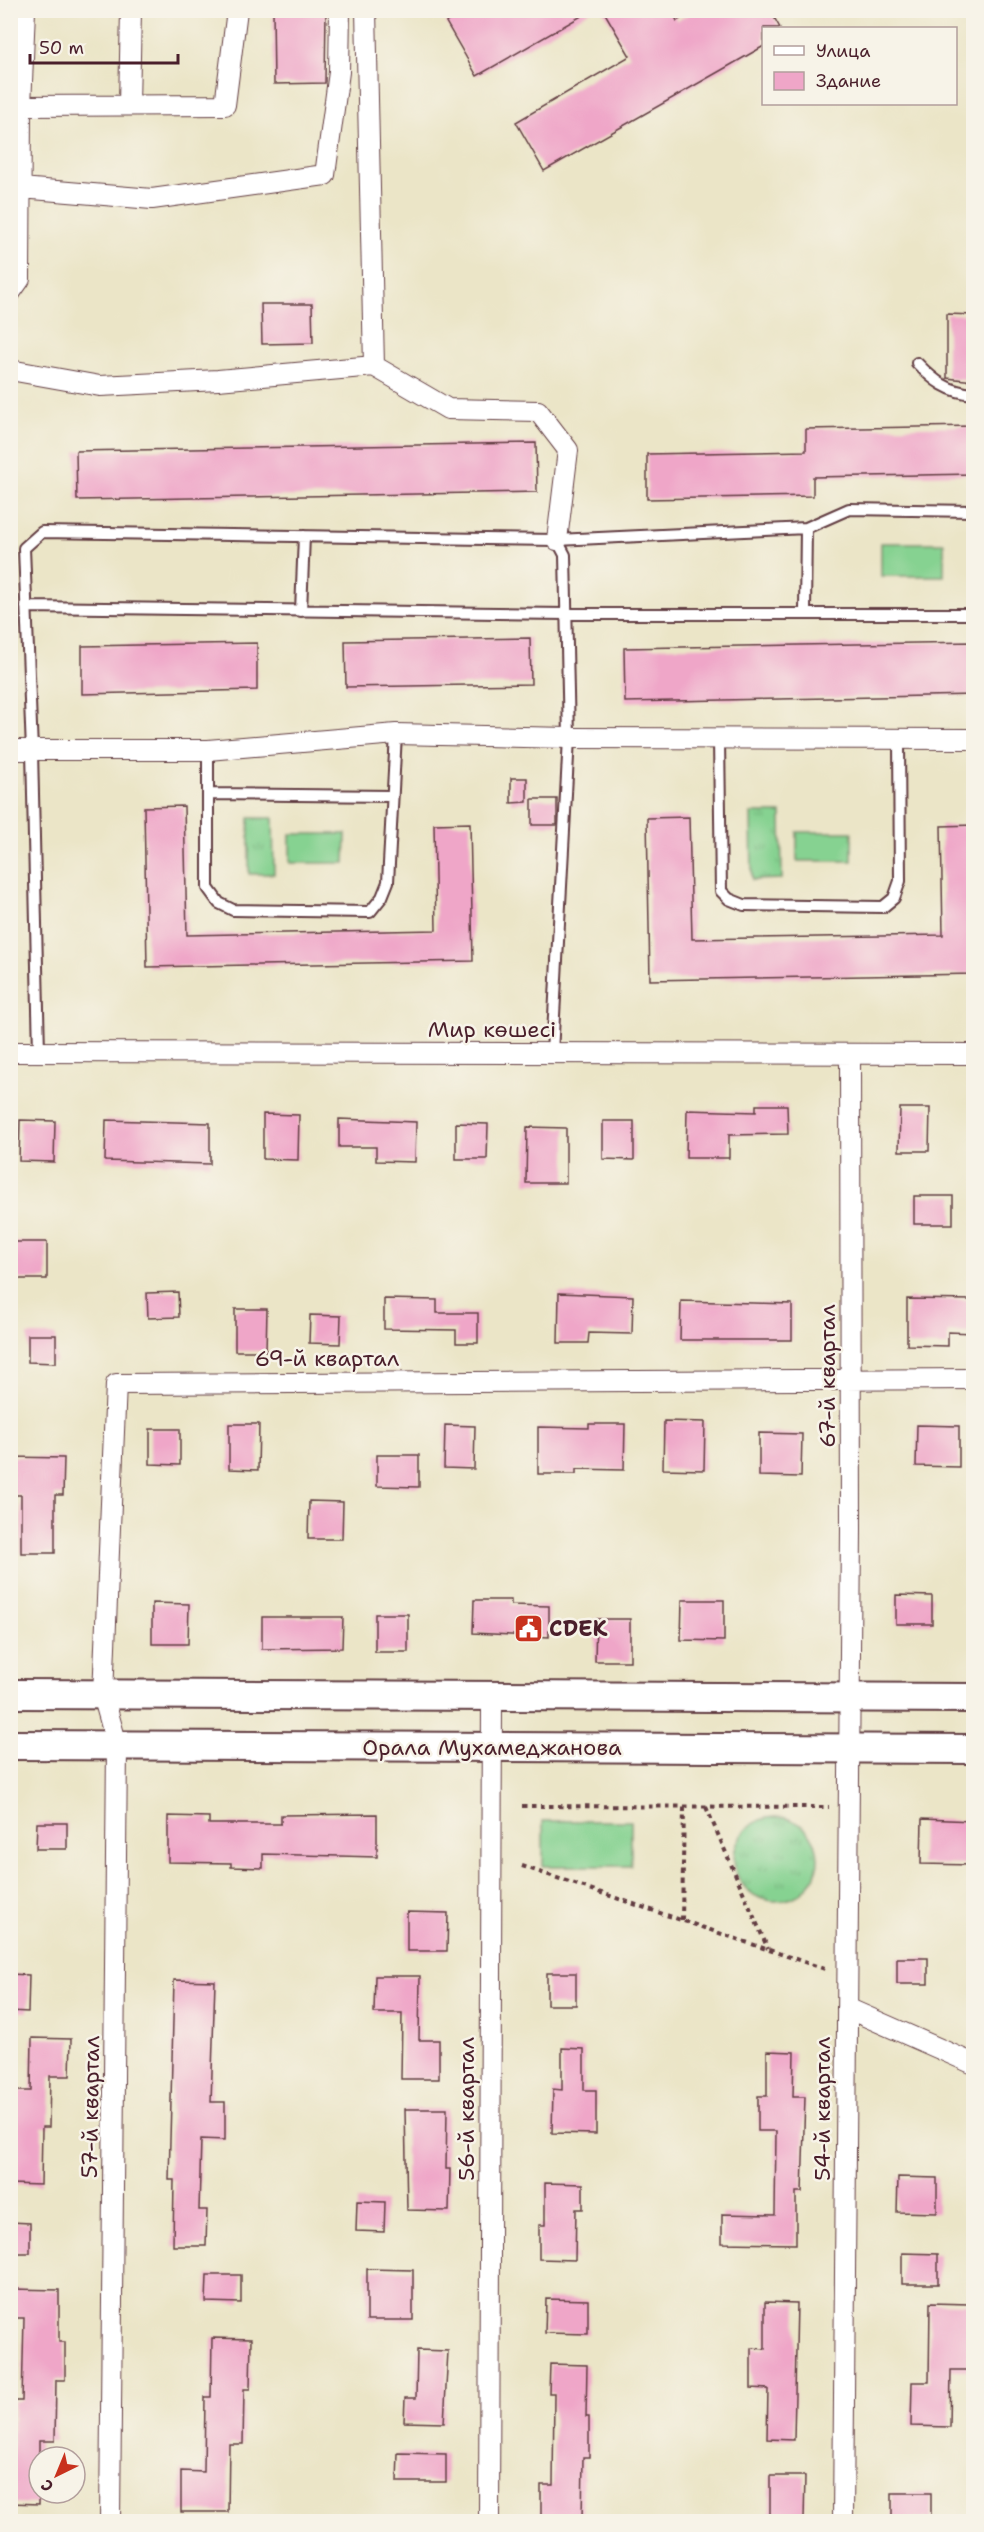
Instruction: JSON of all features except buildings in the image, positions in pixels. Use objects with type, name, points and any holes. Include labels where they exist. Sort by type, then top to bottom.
[{"type":"street","points":[[10,293],[20,279],[21,106],[25,10]]},
{"type":"street","points":[[129,105],[131,10]]},
{"type":"street","points":[[21,106],[225,105],[237,10]]},
{"type":"street","points":[[21,188],[152,199],[325,175],[339,72],[340,10]]},
{"type":"street","points":[[366,10],[374,366]]},
{"type":"street","points":[[10,370],[100,386],[218,380],[374,366],[448,409],[538,411],[568,450],[557,540]]},
{"type":"street","points":[[10,750],[208,750],[396,734],[569,738],[974,739]]},
{"type":"street","name":"Мир көшесі","points":[[10,1052],[974,1054]]},
{"type":"street","name":"67-й квартал","points":[[849,1698],[850,1054]]},
{"type":"street","points":[[850,1379],[974,1379]]},
{"type":"street","name":"69-й квартал","points":[[103,1695],[116,1384],[850,1379]]},
{"type":"street","points":[[10,1694],[974,1698]]},
{"type":"street","name":"57-й квартал","points":[[103,1695],[117,1745],[110,2522]]},
{"type":"street","name":"56-й квартал","points":[[489,2522],[492,1696]]},
{"type":"street","name":"54-й квартал","points":[[843,2522],[849,1698]]},
{"type":"street","name":"Орала Мухамеджанова","points":[[10,1745],[974,1749]]},
{"type":"street","points":[[847,2008],[974,2064]]},
{"type":"lane","points":[[917,363],[935,382],[957,393],[974,394]]},
{"type":"lane","points":[[39,1052],[32,750],[24,548],[42,532],[557,540],[806,528],[849,509],[974,511]]},
{"type":"lane","points":[[805,612],[806,528]]},
{"type":"lane","points":[[301,612],[304,536]]},
{"type":"lane","points":[[552,1053],[569,738],[566,555],[557,540]]},
{"type":"lane","points":[[26,607],[567,614],[805,612],[974,614]]},
{"type":"lane","points":[[208,750],[208,888],[219,903],[233,910],[370,912],[382,897],[388,882],[396,734]]},
{"type":"lane","points":[[719,739],[721,891],[729,899],[744,906],[883,907],[894,898],[900,880],[899,740]]},
{"type":"lane","points":[[208,794],[392,796]]},
{"type":"path","points":[[522,1806],[829,1807]]},
{"type":"path","points":[[682,1920],[684,1807]]},
{"type":"path","points":[[706,1807],[768,1950]]},
{"type":"path","points":[[522,1866],[828,1970]]},
{"type":"green space","points":[[881,543],[944,543],[944,576],[881,576]]},
{"type":"green space","points":[[751,813],[781,813],[782,879],[752,880]]},
{"type":"green space","points":[[249,818],[273,818],[274,874],[249,874]]},
{"type":"green space","points":[[797,832],[852,832],[852,861],[797,861]]},
{"type":"green space","points":[[290,834],[346,834],[345,863],[290,863]]},
{"type":"green space","points":[[776,1817],[792,1820],[806,1829],[815,1843],[818,1859],[815,1875],[806,1889],[792,1898],[776,1901],[760,1898],[746,1889],[737,1875],[734,1859],[737,1843],[746,1829],[760,1820]]},
{"type":"green space","points":[[543,1821],[631,1821],[631,1866],[543,1866]]},
{"type":"place","name":"CDEK","points":[[528,1628]]}]
